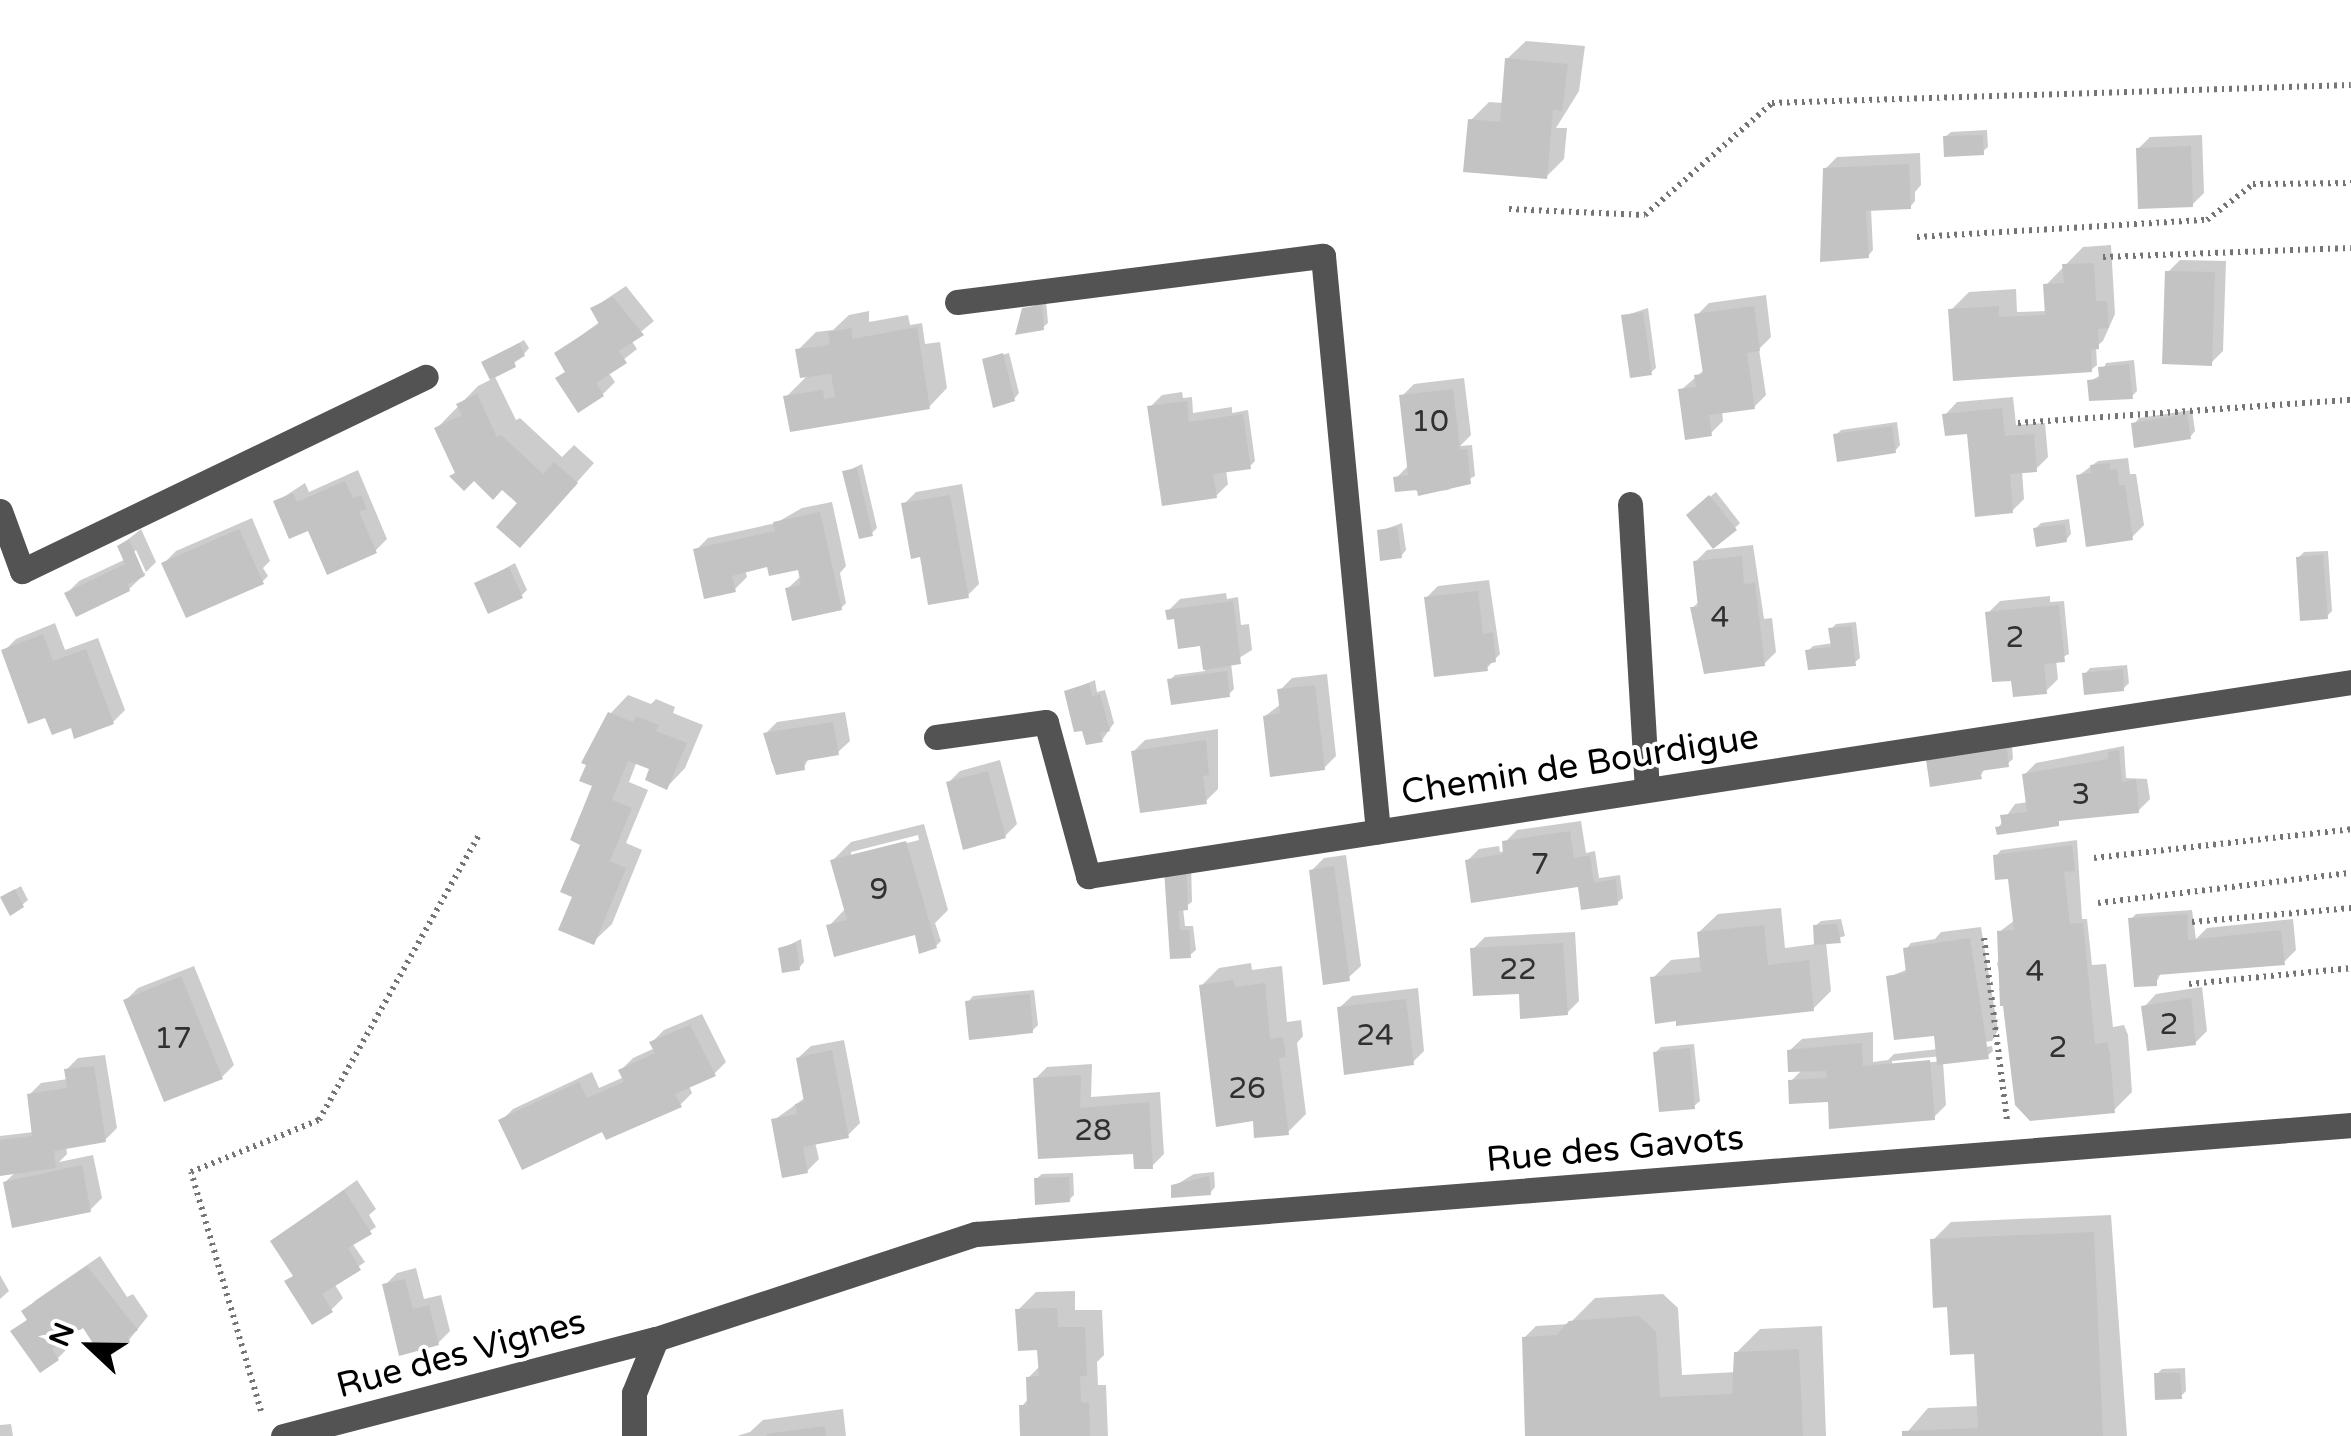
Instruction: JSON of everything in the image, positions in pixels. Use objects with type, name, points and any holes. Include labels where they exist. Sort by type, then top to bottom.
[{"type":"street","points":[[957,302],[1323,256],[1378,831]]},
{"type":"street","points":[[0,511],[22,570],[426,377]]},
{"type":"street","points":[[1630,504],[1647,790]]},
{"type":"street","name":"Chemin de Bourdigue","points":[[936,737],[1046,722],[1088,876],[2351,682]]},
{"type":"street","name":"Rue des Gavots","points":[[890,1263],[976,1234],[2351,1125]]},
{"type":"street","name":"Rue des Vignes","points":[[283,1436],[656,1339],[890,1263]]},
{"type":"street","points":[[634,1436],[634,1393],[656,1339]]},
{"type":"path","points":[[1509,209],[1645,215],[1772,103],[2351,85]]},
{"type":"path","points":[[1917,237],[2207,220],[2253,184],[2351,183]]},
{"type":"path","points":[[2103,257],[2351,248]]},
{"type":"path","points":[[2018,423],[2351,400]]},
{"type":"path","points":[[2094,858],[2351,830]]},
{"type":"path","points":[[263,1417],[192,1172],[319,1120],[479,834]]},
{"type":"path","points":[[2098,903],[2351,872]]},
{"type":"path","points":[[2192,922],[2351,908]]},
{"type":"path","points":[[1984,938],[2010,1152]]},
{"type":"path","points":[[2189,984],[2351,968]]},
{"type":"building","points":[[1505,58],[1568,64],[1562,111],[1553,110],[1547,179],[1463,172],[1468,119],[1500,122]]},
{"type":"building","points":[[1983,135],[1984,155],[1944,157],[1943,136]]},
{"type":"building","points":[[2191,146],[2193,207],[2138,209],[2136,148]]},
{"type":"building","points":[[1909,164],[1911,209],[1866,211],[1869,258],[1820,262],[1823,168]]},
{"type":"building","points":[[2094,263],[2096,301],[2107,301],[2109,328],[2098,329],[2099,349],[2091,350],[2092,372],[1953,381],[1948,309],[1999,306],[1999,317],[2045,315],[2043,284],[2064,283],[2062,264]]},
{"type":"building","points":[[2165,271],[2215,272],[2212,366],[2162,364]]},
{"type":"building","points":[[613,297],[644,335],[619,351],[627,363],[596,383],[604,396],[578,413],[555,378],[565,372],[554,353],[599,324],[590,308]]},
{"type":"building","points":[[1042,305],[1044,330],[1015,335],[1022,308]]},
{"type":"building","points":[[1754,306],[1760,351],[1747,353],[1755,409],[1709,415],[1712,436],[1685,440],[1678,389],[1696,387],[1694,375],[1703,374],[1694,314]]},
{"type":"building","points":[[1643,312],[1652,375],[1630,378],[1621,315]]},
{"type":"building","points":[[917,327],[930,409],[790,432],[783,396],[823,390],[824,399],[835,397],[831,374],[800,378],[795,349],[830,343],[828,332],[852,328],[852,339]]},
{"type":"building","points":[[519,343],[525,356],[514,361],[516,367],[490,380],[481,362]]},
{"type":"building","points":[[1003,353],[1015,401],[993,408],[982,359]]},
{"type":"building","points":[[2129,364],[2133,399],[2089,401],[2087,380],[2099,379],[2098,367]]},
{"type":"building","points":[[1453,389],[1460,450],[1467,449],[1471,484],[1418,496],[1417,490],[1395,492],[1393,477],[1408,475],[1399,395]]},
{"type":"building","points":[[477,394],[497,437],[501,435],[543,474],[554,462],[578,483],[520,548],[496,527],[517,503],[502,490],[493,500],[474,481],[464,491],[449,476],[455,473],[434,428],[462,415],[456,404]]},
{"type":"building","points":[[1187,401],[1189,422],[1243,414],[1251,469],[1213,474],[1217,498],[1162,506],[1147,406]]},
{"type":"building","points":[[2002,408],[2005,436],[2034,434],[2037,472],[2010,474],[2013,513],[1975,517],[1967,434],[1945,436],[1942,414]]},
{"type":"building","points":[[2187,414],[2191,439],[2134,448],[2131,423]]},
{"type":"building","points":[[1892,426],[1896,453],[1837,462],[1833,434]]},
{"type":"building","points":[[2110,463],[2110,470],[2117,469],[2119,485],[2125,485],[2133,540],[2086,547],[2076,475],[2091,473],[2090,465]]},
{"type":"building","points":[[857,468],[873,536],[859,539],[842,471]]},
{"type":"building","points":[[345,481],[353,498],[361,495],[367,509],[359,512],[377,553],[327,575],[308,531],[289,539],[273,501],[293,493],[297,502]]},
{"type":"building","points":[[950,495],[969,598],[928,605],[920,557],[911,559],[901,503]]},
{"type":"building","points":[[1709,495],[1737,530],[1713,549],[1686,515]]},
{"type":"building","points":[[820,512],[842,610],[792,621],[785,588],[801,585],[798,570],[769,576],[767,567],[732,576],[736,592],[704,599],[693,549],[775,531],[773,522]]},
{"type":"building","points":[[2065,524],[2067,542],[2036,547],[2033,528]]},
{"type":"building","points":[[1397,527],[1402,558],[1380,561],[1377,530]]},
{"type":"building","points":[[239,529],[264,584],[186,618],[161,563]]},
{"type":"building","points":[[129,539],[145,576],[128,584],[130,591],[76,617],[64,593],[125,564],[117,546]]},
{"type":"building","points":[[2323,555],[2328,619],[2300,621],[2296,557]]},
{"type":"building","points":[[1742,556],[1744,584],[1755,583],[1765,666],[1704,674],[1690,607],[1698,607],[1693,561]]},
{"type":"building","points":[[509,567],[523,598],[488,614],[474,583]]},
{"type":"building","points":[[1478,591],[1483,634],[1493,632],[1496,662],[1487,664],[1488,671],[1434,677],[1424,597]]},
{"type":"building","points":[[1233,601],[1241,664],[1203,670],[1200,646],[1178,649],[1174,619],[1167,620],[1165,610]]},
{"type":"building","points":[[2059,605],[2065,662],[2044,664],[2047,694],[2013,697],[2011,681],[1992,682],[1985,612]]},
{"type":"building","points":[[1851,626],[1856,666],[1808,670],[1805,650],[1831,647],[1828,628]]},
{"type":"building","points":[[43,634],[53,661],[86,649],[114,724],[74,739],[71,728],[52,735],[45,718],[28,724],[1,650]]},
{"type":"building","points":[[2123,669],[2124,691],[2084,695],[2082,673]]},
{"type":"building","points":[[1227,671],[1230,697],[1171,705],[1167,679]]},
{"type":"building","points":[[1089,683],[1092,696],[1100,694],[1110,731],[1100,733],[1103,742],[1086,745],[1082,731],[1074,732],[1064,691]]},
{"type":"building","points":[[1315,685],[1325,770],[1270,777],[1263,716],[1280,713],[1277,689]]},
{"type":"building","points":[[608,712],[633,722],[636,716],[659,725],[656,731],[687,743],[667,790],[645,780],[649,769],[628,761],[612,800],[632,808],[610,861],[626,868],[594,945],[558,930],[572,897],[560,892],[580,845],[570,840],[592,786],[579,781],[586,765],[581,763]]},
{"type":"building","points":[[833,722],[839,755],[804,761],[805,770],[776,775],[763,733]]},
{"type":"building","points":[[1206,740],[1209,775],[1203,776],[1207,804],[1140,813],[1131,751]]},
{"type":"building","points":[[2007,749],[2009,767],[1980,771],[1982,779],[1930,787],[1926,760]]},
{"type":"building","points":[[2119,750],[2122,782],[2136,779],[2139,813],[2059,821],[2059,826],[1997,835],[1995,827],[2002,826],[2000,815],[2027,812],[2022,774],[2108,759],[2108,752]]},
{"type":"building","points":[[988,771],[1006,838],[963,850],[946,782]]},
{"type":"building","points":[[1570,831],[1574,858],[1590,855],[1594,883],[1616,879],[1618,905],[1581,910],[1578,887],[1471,903],[1465,860],[1503,854],[1502,841]]},
{"type":"building","points":[[906,841],[937,948],[919,954],[915,935],[834,957],[826,925],[847,920],[830,860]]},
{"type":"building","points":[[2072,845],[2075,871],[2064,872],[2070,924],[2083,923],[2095,1044],[2107,1042],[2115,1113],[2030,1121],[2015,1105],[2000,1006],[1997,931],[2014,930],[2008,879],[1995,880],[1993,855]]},
{"type":"building","points":[[1186,864],[1188,910],[1178,911],[1180,930],[1189,930],[1191,958],[1170,959],[1164,870]]},
{"type":"building","points":[[1334,866],[1350,981],[1323,985],[1309,870]]},
{"type":"building","points":[[15,889],[24,907],[10,916],[0,897]]},
{"type":"building","points":[[2187,914],[2188,940],[2281,930],[2285,965],[2157,975],[2157,986],[2134,987],[2128,918]]},
{"type":"building","points":[[1837,924],[1841,943],[1814,945],[1813,925]]},
{"type":"building","points":[[1764,925],[1768,965],[1809,960],[1814,1011],[1676,1026],[1676,1021],[1655,1024],[1650,977],[1701,972],[1697,932]]},
{"type":"building","points":[[1970,938],[1989,1059],[1937,1065],[1934,1036],[1894,1040],[1886,976],[1906,973],[1903,948]]},
{"type":"building","points":[[796,943],[800,970],[782,973],[778,948]]},
{"type":"building","points":[[1563,943],[1568,1015],[1520,1019],[1519,994],[1473,996],[1470,948]]},
{"type":"building","points":[[181,976],[223,1079],[164,1102],[123,1000]]},
{"type":"building","points":[[1233,980],[1235,987],[1265,983],[1270,1039],[1283,1037],[1286,1057],[1279,1058],[1289,1135],[1254,1138],[1253,1121],[1216,1127],[1199,985]]},
{"type":"building","points":[[1030,994],[1033,1033],[969,1040],[965,1001]]},
{"type":"building","points":[[2191,998],[2196,1045],[2147,1051],[2141,1006]]},
{"type":"building","points":[[1406,999],[1414,1065],[1344,1075],[1337,1007]]},
{"type":"building","points":[[690,1025],[716,1076],[675,1094],[682,1107],[606,1140],[602,1132],[522,1170],[498,1120],[579,1082],[587,1098],[624,1082],[618,1070],[655,1053],[649,1042]]},
{"type":"building","points":[[1862,1043],[1863,1066],[1930,1060],[1935,1120],[1829,1129],[1828,1102],[1789,1104],[1788,1080],[1827,1078],[1826,1071],[1788,1072],[1787,1050]]},
{"type":"building","points":[[1690,1048],[1695,1109],[1659,1112],[1653,1052]]},
{"type":"building","points":[[832,1050],[849,1138],[803,1147],[808,1173],[782,1178],[771,1119],[797,1114],[795,1104],[804,1102],[796,1058]]},
{"type":"building","points":[[94,1066],[106,1142],[54,1151],[56,1168],[0,1176],[0,1140],[32,1136],[27,1094],[67,1088],[64,1069]]},
{"type":"building","points":[[1081,1075],[1080,1108],[1149,1102],[1153,1169],[1134,1169],[1133,1154],[1038,1159],[1033,1078]]},
{"type":"building","points":[[82,1165],[91,1212],[12,1228],[3,1182]]},
{"type":"building","points":[[1209,1176],[1211,1195],[1171,1198],[1171,1185]]},
{"type":"building","points":[[1069,1177],[1070,1202],[1035,1205],[1034,1178]]},
{"type":"building","points":[[344,1190],[372,1234],[348,1248],[361,1270],[322,1294],[333,1312],[312,1325],[284,1281],[293,1276],[270,1241]]},
{"type":"building","points":[[2094,1232],[2103,1436],[1902,1436],[1902,1431],[1978,1428],[1974,1354],[1950,1355],[1947,1307],[1933,1308],[1930,1239]]},
{"type":"building","points":[[87,1266],[138,1330],[128,1337],[130,1342],[104,1360],[83,1328],[52,1349],[59,1360],[40,1373],[10,1331],[27,1320],[21,1311]]},
{"type":"building","points":[[405,1279],[413,1309],[429,1305],[439,1345],[399,1356],[382,1284]]},
{"type":"building","points":[[1057,1308],[1058,1327],[1085,1327],[1087,1376],[1080,1376],[1081,1402],[1089,1403],[1090,1436],[1020,1436],[1019,1405],[1027,1405],[1026,1377],[1039,1376],[1037,1350],[1018,1351],[1015,1309]]},
{"type":"building","points":[[1639,1316],[1656,1332],[1660,1397],[1732,1394],[1734,1352],[1799,1349],[1803,1436],[1525,1436],[1522,1337],[1557,1335],[1569,1321]]},
{"type":"building","points":[[2154,1373],[2180,1373],[2182,1399],[2155,1400]]},
{"type":"building","points":[[825,1426],[826,1436],[766,1434]]}]
